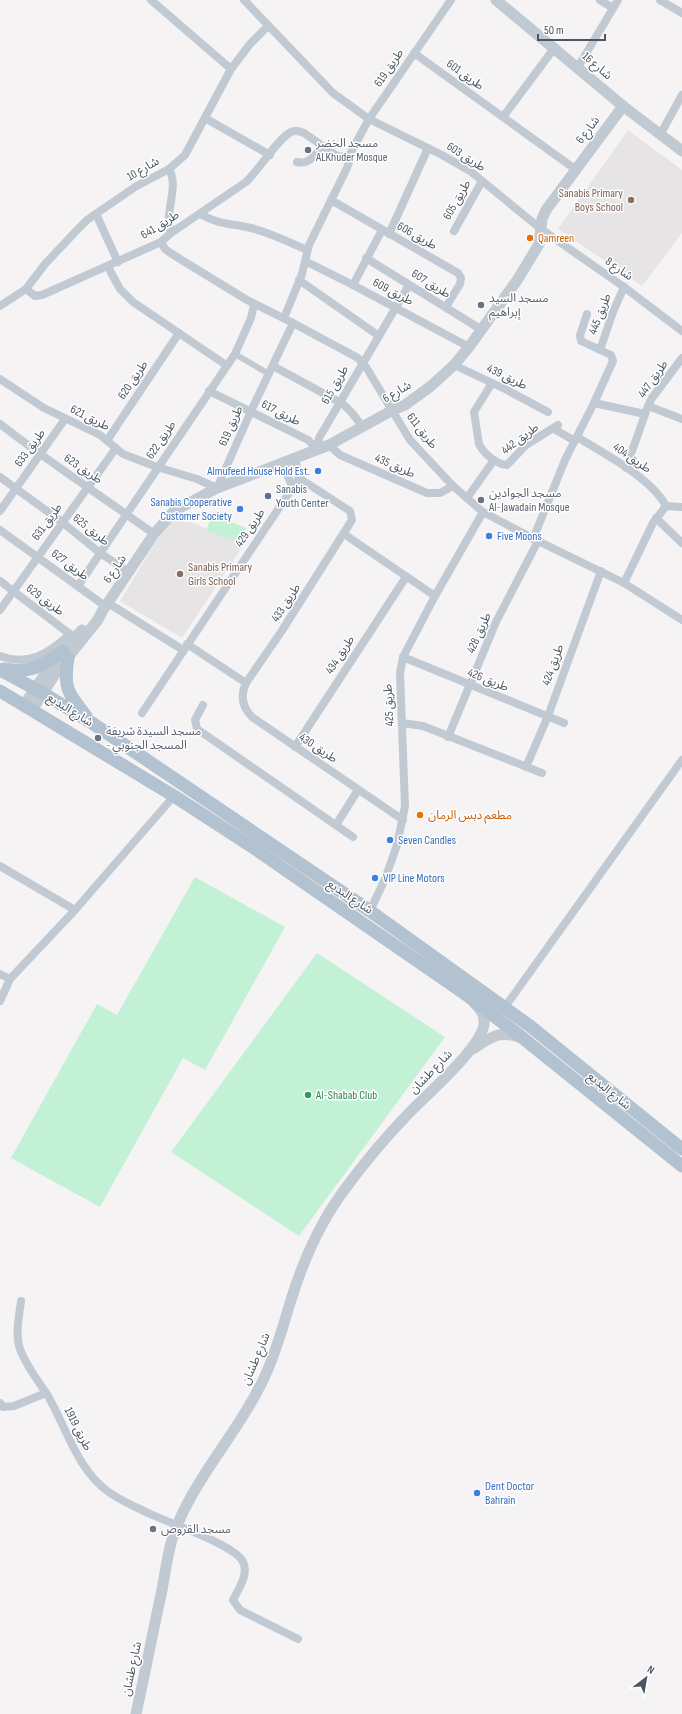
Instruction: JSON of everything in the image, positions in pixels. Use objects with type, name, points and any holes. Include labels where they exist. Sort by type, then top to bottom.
[{"type":"main road","points":[[0,669],[16,671],[29,670],[65,655],[67,688],[74,700],[92,723]]},
{"type":"main road","name":"شارع البديع","points":[[0,669],[92,723],[370,911],[505,1007],[682,1149]]},
{"type":"main road","name":"شارع البديع","points":[[0,691],[174,796],[254,848],[468,996],[524,1038],[682,1166]]},
{"type":"street","points":[[151,0],[231,69]]},
{"type":"street","points":[[244,0],[333,93],[368,119]]},
{"type":"street","name":"طريق 619","points":[[284,318],[299,280],[307,250],[348,165],[350,154],[368,119],[451,0]]},
{"type":"street","name":"شارع 16","points":[[496,0],[555,47],[623,106],[682,151]]},
{"type":"street","points":[[600,0],[613,8]]},
{"type":"street","points":[[578,67],[618,0]]},
{"type":"street","points":[[660,0],[682,12]]},
{"type":"street","name":"شارع 10","points":[[0,306],[26,289],[45,264],[73,234],[96,214],[135,187],[169,169],[185,155],[231,69],[250,44],[268,26]]},
{"type":"street","points":[[503,117],[555,47]]},
{"type":"street","name":"طريق 601","points":[[414,53],[575,169]]},
{"type":"street","points":[[660,135],[682,95]]},
{"type":"street","name":"شارع 6","points":[[28,708],[65,655],[97,621],[105,606],[154,534],[174,511],[217,488],[322,447],[405,405],[421,394],[454,365],[482,330],[518,279],[539,244],[542,219],[546,210],[623,106]]},
{"type":"street","points":[[204,118],[272,152]]},
{"type":"street","name":"طريق 603","points":[[368,119],[456,163],[482,181],[541,229]]},
{"type":"street","name":"طريق 641","points":[[26,289],[35,296],[42,295],[108,267],[161,242],[171,233],[246,182],[255,174],[287,135],[292,132],[298,131],[304,133],[321,147]]},
{"type":"street","points":[[297,162],[306,162],[310,160],[321,147],[337,156],[350,154]]},
{"type":"street","points":[[354,285],[366,258],[386,232],[428,148]]},
{"type":"street","points":[[169,169],[172,179],[169,222],[171,233]]},
{"type":"street","name":"طريق 605","points":[[454,231],[482,181]]},
{"type":"street","name":"طريق 606","points":[[331,200],[458,273],[461,278],[460,284],[446,307]]},
{"type":"street","points":[[96,214],[118,262]]},
{"type":"street","points":[[200,214],[222,224],[250,228],[269,233],[307,250]]},
{"type":"street","name":"شارع 8","points":[[541,229],[624,287],[682,331]]},
{"type":"street","name":"طريق 611","points":[[161,242],[165,249],[195,270],[254,304],[284,318],[362,362],[393,410],[400,426],[410,440],[453,486],[483,512],[535,540],[602,571],[624,583],[682,620]]},
{"type":"street","name":"طريق 607","points":[[366,258],[482,330]]},
{"type":"street","name":"طريق 609","points":[[305,261],[396,307],[469,347]]},
{"type":"street","points":[[108,267],[120,289],[128,298],[226,365]]},
{"type":"street","points":[[299,280],[379,336]]},
{"type":"street","name":"طريق 615","points":[[322,447],[318,443],[319,438],[362,362],[409,284]]},
{"type":"street","name":"طريق 445","points":[[600,350],[612,312],[624,287]]},
{"type":"street","name":"طريق 622","points":[[78,586],[226,365],[235,354],[251,318],[254,304]]},
{"type":"street","name":"طريق 445","points":[[587,314],[580,339],[582,343],[600,350],[612,357],[613,362],[608,373]]},
{"type":"street","name":"طريق 619","points":[[217,488],[251,411],[293,323]]},
{"type":"street","name":"طريق 620","points":[[108,439],[179,333]]},
{"type":"street","points":[[235,354],[269,374]]},
{"type":"street","name":"طريق 447","points":[[626,468],[652,398],[682,358]]},
{"type":"street","name":"طريق 439","points":[[454,365],[548,412]]},
{"type":"street","points":[[273,366],[340,402],[350,410],[362,426]]},
{"type":"street","name":"طريق 428","points":[[448,737],[496,622],[535,540],[565,460],[608,373]]},
{"type":"street","name":"طريق 621","points":[[0,380],[44,408],[108,439],[123,454],[157,468],[197,479],[217,488]]},
{"type":"street","name":"طريق 442","points":[[492,383],[474,412],[479,444],[481,448],[494,460],[501,464],[507,465],[526,445],[556,427]]},
{"type":"street","name":"طريق 617","points":[[209,392],[251,411],[322,447]]},
{"type":"street","name":"طريق 447","points":[[594,403],[647,410]]},
{"type":"street","points":[[647,410],[682,419]]},
{"type":"street","name":"طريق 633","points":[[0,511],[65,419]]},
{"type":"street","name":"طريق 623","points":[[0,424],[40,455],[154,534]]},
{"type":"street","name":"طريق 404","points":[[556,427],[626,468],[649,484],[666,506]]},
{"type":"street","name":"طريق 435","points":[[322,447],[427,493],[440,494],[453,486]]},
{"type":"street","name":"طريق 631","points":[[0,610],[116,448]]},
{"type":"street","points":[[295,457],[299,478]]},
{"type":"street","name":"طريق 442","points":[[467,498],[494,460]]},
{"type":"street","points":[[282,462],[292,486]]},
{"type":"street","name":"طريق 625","points":[[0,477],[62,522],[100,553],[129,572]]},
{"type":"street","name":"طريق 429","points":[[142,713],[292,486],[299,478]]},
{"type":"street","name":"طريق 433","points":[[246,683],[281,632],[352,520],[350,511],[299,478]]},
{"type":"street","points":[[624,583],[646,535],[656,518],[666,506],[682,507]]},
{"type":"street","name":"طريق 425","points":[[370,911],[385,879],[397,845],[403,820],[405,800],[400,673],[403,658],[435,596],[483,512]]},
{"type":"street","points":[[656,518],[682,543]]},
{"type":"street","name":"طريق 627","points":[[0,530],[38,556],[105,606],[185,647]]},
{"type":"street","points":[[344,534],[435,596]]},
{"type":"street","name":"طريق 424","points":[[526,767],[548,716],[602,571]]},
{"type":"street","name":"طريق 434","points":[[295,747],[406,577]]},
{"type":"street","name":"طريق 629","points":[[0,581],[73,636]]},
{"type":"street","name":"شارع 6","points":[[65,655],[73,636],[105,606]]},
{"type":"street","points":[[0,656],[6,659],[24,661],[46,654],[73,636]]},
{"type":"street","points":[[185,647],[246,683]]},
{"type":"street","name":"طريق 426","points":[[403,658],[469,686],[564,723]]},
{"type":"street","name":"طريق 430","points":[[246,683],[242,692],[242,701],[248,714],[403,820]]},
{"type":"street","points":[[203,705],[194,723],[197,729],[353,837]]},
{"type":"street","points":[[402,723],[418,725],[542,773]]},
{"type":"street","points":[[505,1007],[682,760]]},
{"type":"street","points":[[336,825],[358,790]]},
{"type":"street","points":[[0,1001],[10,979],[75,910],[174,796]]},
{"type":"street","points":[[0,866],[75,910]]},
{"type":"street","points":[[0,974],[10,979]]},
{"type":"street","points":[[468,996],[479,1008],[483,1014],[484,1020],[484,1026],[471,1050]]},
{"type":"street","points":[[471,1050],[498,1034],[511,1034],[524,1038]]},
{"type":"street","name":"شارع طشان","points":[[136,1714],[176,1526],[195,1489],[217,1453],[236,1427],[265,1375],[284,1324],[297,1281],[328,1215],[344,1191],[377,1149],[407,1115],[471,1050]]},
{"type":"street","name":"طريق 1919","points":[[21,1301],[17,1330],[20,1350],[46,1393],[83,1464],[110,1493],[176,1526],[215,1542],[236,1554],[242,1561],[245,1568],[244,1576],[233,1600],[236,1605],[240,1610],[298,1639]]},
{"type":"street","points":[[1,1406],[14,1406],[46,1393]]},
{"type":"shaded area","name":"Sanabis Primary Boys School","points":[[628,130],[682,170],[682,233],[642,286],[558,229]]},
{"type":"shaded area","name":"Sanabis Primary Girls School","points":[[174,516],[245,543],[182,638],[120,601],[152,548]]},
{"type":"green space","points":[[213,514],[246,528],[240,543],[206,530]]},
{"type":"green space","points":[[195,877],[285,927],[205,1070],[183,1058],[100,1207],[11,1158],[97,1004],[117,1015]]},
{"type":"green space","name":"Al-Shabab Club","points":[[317,953],[445,1037],[299,1236],[171,1152]]},
{"type":"place","name":"مسجد الخضر ALKhuder Mosque","points":[[308,150]]},
{"type":"place","name":"Sanabis Primary Boys School","points":[[631,200]]},
{"type":"place","name":"Qamreen","points":[[530,238]]},
{"type":"place","name":"مسجد السيد إبراهيم","points":[[481,305]]},
{"type":"place","name":"Almufeed House Hold Est.","points":[[318,471]]},
{"type":"place","name":"Sanabis Youth Center","points":[[268,496]]},
{"type":"place","name":"مسجد الجوادين Al-Jawadain Mosque","points":[[481,500]]},
{"type":"place","name":"Sanabis Cooperative Customer Society","points":[[240,509]]},
{"type":"place","name":"Five Moons","points":[[489,536]]},
{"type":"place","name":"Sanabis Primary Girls School","points":[[180,574]]},
{"type":"place","name":"مسجد السيدة شريفة - المسجد الجنوبي","points":[[98,738]]},
{"type":"place","name":"مطعم دبس الرمان","points":[[420,815]]},
{"type":"place","name":"Seven Candles","points":[[390,840]]},
{"type":"place","name":"VIP Line Motors","points":[[375,878]]},
{"type":"place","name":"Al-Shabab Club","points":[[308,1095]]},
{"type":"place","name":"Dent Doctor Bahrain","points":[[477,1493]]},
{"type":"place","name":"مسجد القروص","points":[[153,1529]]}]
